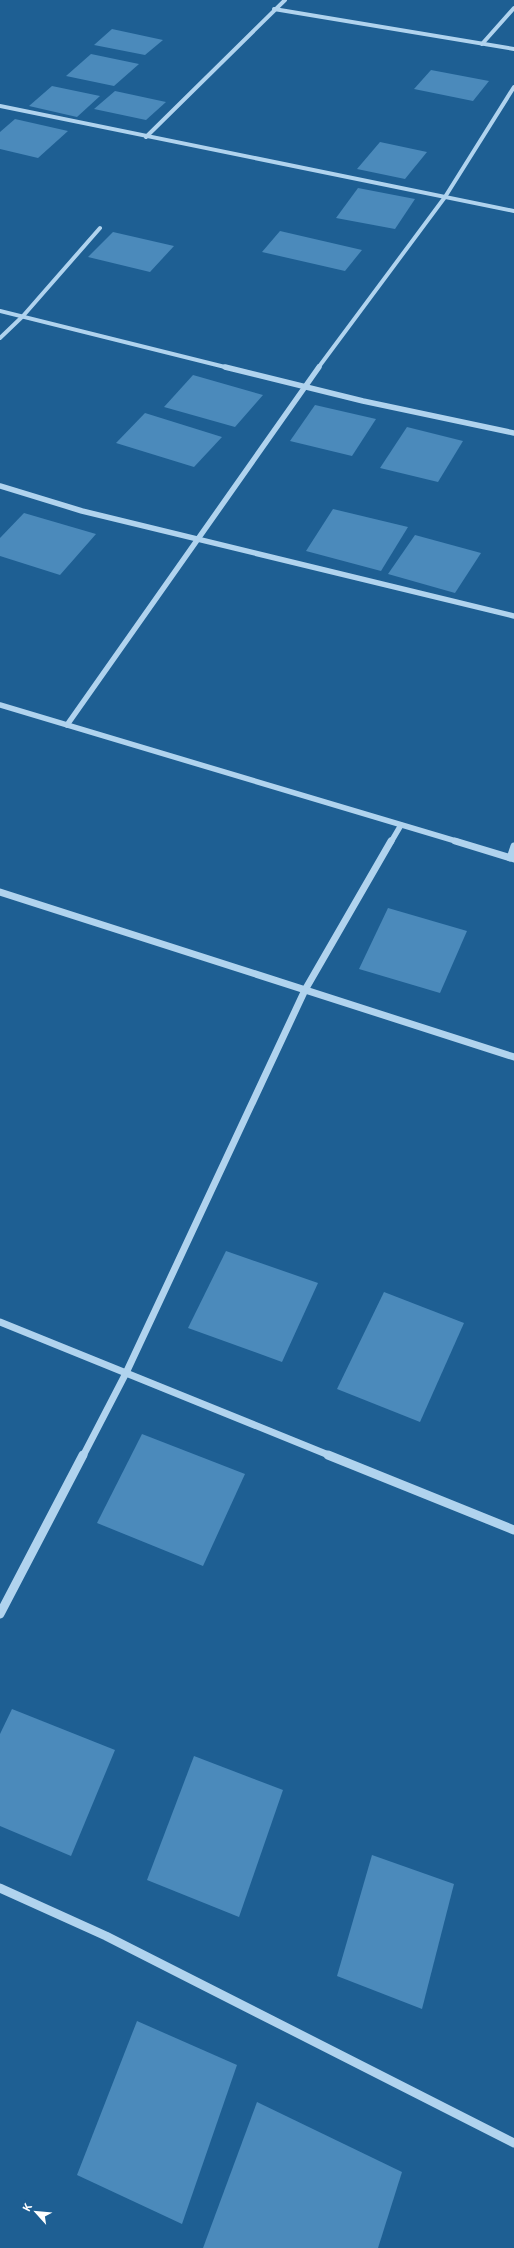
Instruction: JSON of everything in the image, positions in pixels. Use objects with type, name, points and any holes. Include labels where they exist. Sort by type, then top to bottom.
[{"type":"street","points":[[146,137],[274,9],[285,0]]},
{"type":"street","points":[[482,44],[514,8]]},
{"type":"street","points":[[274,9],[514,49]]},
{"type":"street","points":[[68,725],[196,538],[305,386],[445,197],[514,87]]},
{"type":"street","points":[[0,106],[514,211]]},
{"type":"street","points":[[0,338],[23,316],[100,228]]},
{"type":"street","points":[[0,311],[305,386],[514,433]]},
{"type":"street","points":[[0,486],[82,511],[514,616]]},
{"type":"street","points":[[0,705],[512,859],[514,846]]},
{"type":"street","points":[[0,1614],[126,1373],[305,990],[401,825]]},
{"type":"street","points":[[0,892],[514,1057]]},
{"type":"street","points":[[0,1322],[514,1530]]},
{"type":"street","points":[[0,1888],[106,1936],[514,2143]]},
{"type":"building","points":[[112,29],[163,40],[145,55],[94,45]]},
{"type":"building","points":[[91,54],[139,64],[114,86],[66,76]]},
{"type":"building","points":[[431,70],[489,81],[473,101],[414,89]]},
{"type":"building","points":[[52,86],[100,96],[77,117],[29,106]]},
{"type":"building","points":[[115,91],[166,102],[146,120],[94,109]]},
{"type":"building","points":[[15,119],[68,131],[38,158],[0,149],[0,132]]},
{"type":"building","points":[[380,142],[427,152],[405,179],[357,169]]},
{"type":"building","points":[[358,188],[415,199],[395,229],[336,218]]},
{"type":"building","points":[[280,231],[362,250],[345,271],[262,252]]},
{"type":"building","points":[[113,232],[174,246],[150,272],[88,257]]},
{"type":"building","points":[[193,375],[263,395],[235,427],[164,407]]},
{"type":"building","points":[[315,405],[376,419],[352,456],[290,441]]},
{"type":"building","points":[[145,413],[222,437],[194,467],[116,443]]},
{"type":"building","points":[[407,427],[463,441],[438,482],[380,468]]},
{"type":"building","points":[[333,509],[408,527],[381,571],[306,551]]},
{"type":"building","points":[[24,513],[96,534],[60,575],[0,556],[0,538]]},
{"type":"building","points":[[415,535],[481,553],[455,593],[388,574]]},
{"type":"building","points":[[388,908],[467,931],[440,993],[359,969]]},
{"type":"building","points":[[226,1251],[318,1283],[282,1362],[188,1328]]},
{"type":"building","points":[[384,1292],[464,1323],[420,1422],[337,1389]]},
{"type":"building","points":[[142,1434],[245,1474],[203,1566],[97,1523]]},
{"type":"building","points":[[12,1709],[115,1750],[71,1856],[0,1826],[0,1734]]},
{"type":"building","points":[[194,1756],[283,1790],[239,1917],[147,1880]]},
{"type":"building","points":[[372,1855],[454,1884],[422,2009],[337,1976]]},
{"type":"building","points":[[137,2021],[237,2065],[182,2224],[77,2175]]},
{"type":"building","points":[[257,2102],[402,2172],[378,2248],[203,2248]]}]
